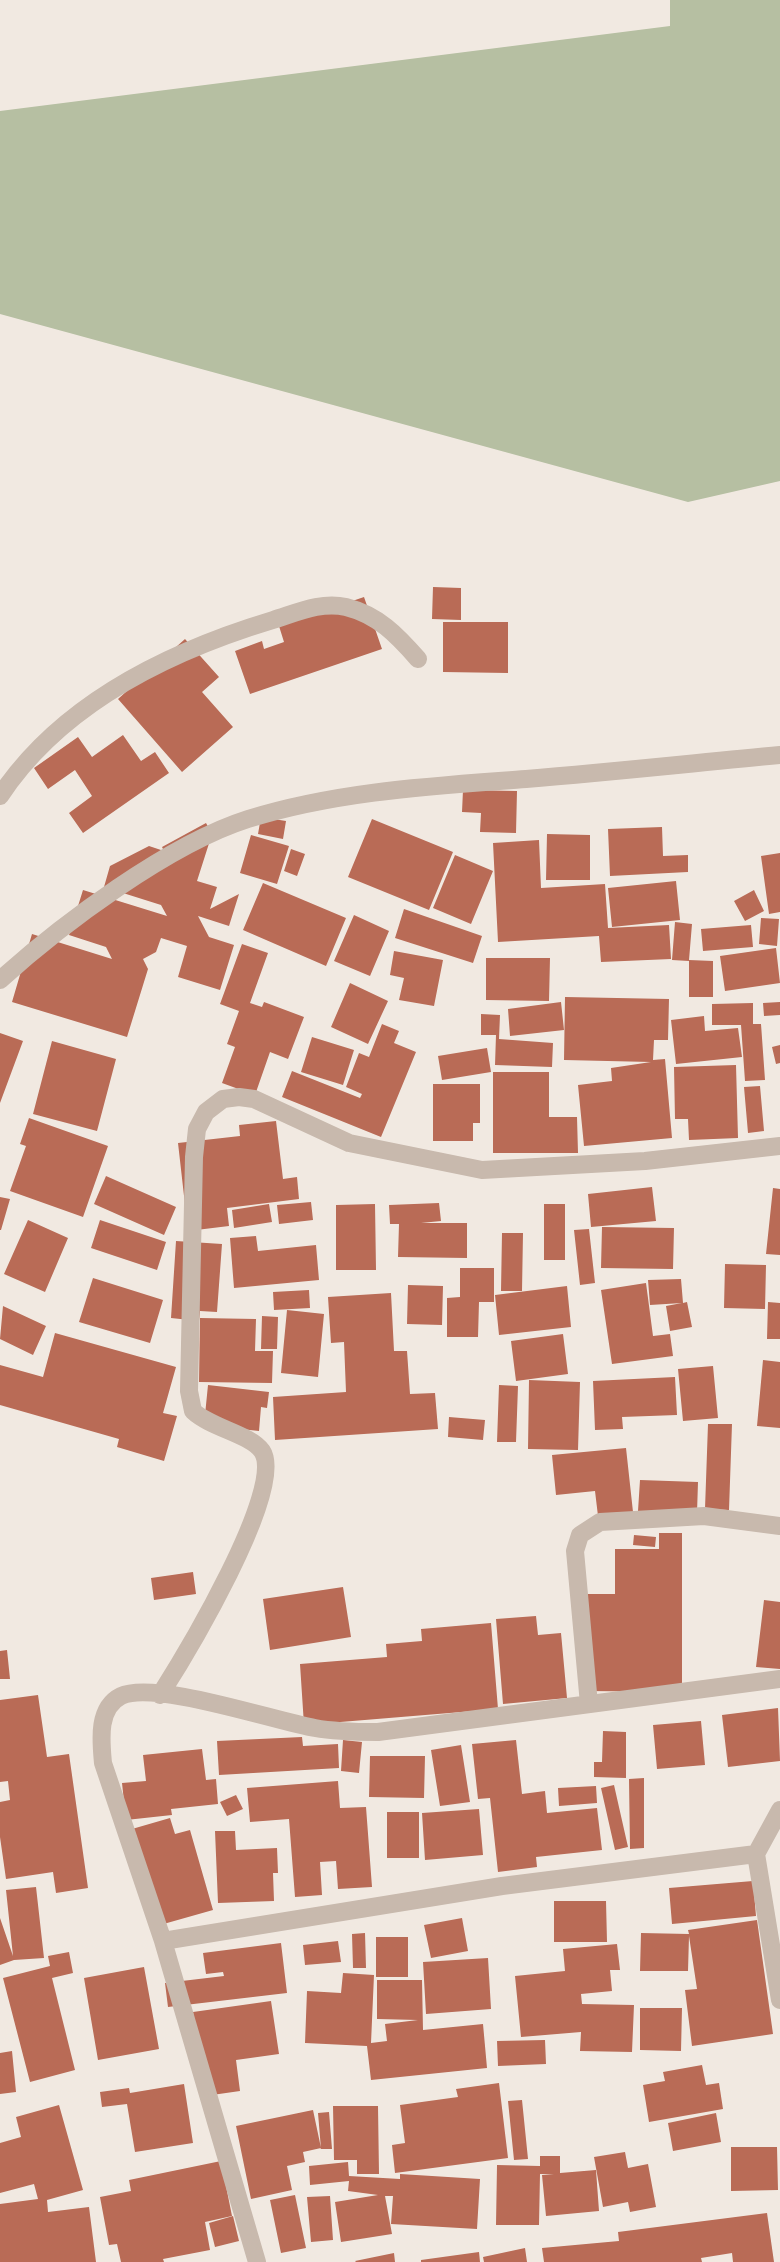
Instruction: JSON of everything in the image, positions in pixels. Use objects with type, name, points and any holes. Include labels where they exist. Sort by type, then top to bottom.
[{"type":"street","points":[[0,796],[39,745],[124,684],[190,648],[256,626],[323,606],[344,607],[383,622],[418,659]]},
{"type":"street","points":[[0,980],[108,894],[191,845],[247,820],[315,803],[404,788],[780,755]]},
{"type":"street","points":[[160,1695],[229,1578],[257,1504],[266,1469],[264,1454],[257,1445],[215,1427],[193,1411],[189,1391],[194,1157],[197,1129],[206,1112],[223,1099],[254,1099],[349,1143],[482,1170],[645,1161],[780,1146]]},
{"type":"street","points":[[589,1704],[575,1551],[580,1535],[600,1522],[705,1516],[780,1526]]},
{"type":"street","points":[[257,2262],[163,1941],[108,1783],[100,1733],[108,1707],[119,1697],[134,1692],[343,1732],[379,1731],[780,1679]]},
{"type":"street","points":[[780,1810],[756,1854],[780,2000]]},
{"type":"street","points":[[163,1941],[502,1886],[756,1854]]},
{"type":"green space","points":[[670,0],[780,0],[780,481],[688,502],[0,314],[0,111],[670,26]]},
{"type":"building","points":[[433,587],[461,588],[461,620],[432,619]]},
{"type":"building","points":[[364,597],[382,649],[250,694],[235,651],[262,641],[264,649],[284,642],[279,626]]},
{"type":"building","points":[[443,622],[508,622],[508,673],[443,672]]},
{"type":"building","points":[[185,639],[219,677],[202,692],[233,727],[182,772],[118,699]]},
{"type":"building","points":[[123,735],[141,761],[155,752],[169,773],[83,833],[69,813],[92,796],[75,770],[48,789],[34,768],[78,737],[92,757]]},
{"type":"building","points":[[463,790],[517,791],[516,833],[480,832],[481,813],[462,812]]},
{"type":"building","points":[[261,817],[286,821],[283,839],[258,834]]},
{"type":"building","points":[[372,819],[453,852],[429,910],[348,877]]},
{"type":"building","points":[[206,823],[212,834],[197,881],[217,887],[210,909],[239,894],[229,926],[198,916],[209,937],[234,945],[220,990],[178,977],[187,946],[161,938],[156,952],[143,959],[148,969],[127,1037],[12,1002],[32,934],[112,959],[106,947],[69,935],[83,890],[167,916],[161,905],[104,887],[110,866],[149,846],[164,851],[162,847]]},
{"type":"building","points":[[662,827],[663,856],[688,855],[688,872],[610,876],[608,829]]},
{"type":"building","points":[[547,834],[590,835],[590,880],[546,880]]},
{"type":"building","points":[[251,835],[289,846],[277,884],[240,873]]},
{"type":"building","points":[[539,840],[541,888],[605,884],[608,928],[669,925],[671,959],[601,962],[599,936],[498,942],[493,843]]},
{"type":"building","points":[[291,849],[305,854],[297,876],[284,871]]},
{"type":"building","points":[[780,853],[780,912],[769,914],[761,856]]},
{"type":"building","points":[[455,855],[493,871],[471,924],[433,908]]},
{"type":"building","points":[[676,881],[680,920],[612,927],[608,888]]},
{"type":"building","points":[[263,883],[346,918],[326,966],[243,930]]},
{"type":"building","points":[[754,890],[764,911],[745,921],[734,901]]},
{"type":"building","points":[[404,909],[482,936],[473,963],[395,938]]},
{"type":"building","points":[[354,915],[389,931],[370,976],[334,961]]},
{"type":"building","points":[[761,918],[779,919],[777,946],[759,944]]},
{"type":"building","points":[[675,922],[692,924],[689,960],[713,961],[713,997],[689,997],[689,961],[672,960]]},
{"type":"building","points":[[751,925],[753,947],[703,951],[701,929]]},
{"type":"building","points":[[242,944],[268,953],[250,1003],[262,1007],[264,1002],[304,1017],[288,1059],[270,1052],[255,1095],[222,1083],[235,1047],[227,1044],[239,1011],[220,1004]]},
{"type":"building","points":[[776,948],[780,983],[725,991],[720,956]]},
{"type":"building","points":[[394,951],[443,960],[434,1006],[399,1000],[404,978],[390,975]]},
{"type":"building","points":[[486,958],[550,958],[549,1001],[486,1000]]},
{"type":"building","points":[[350,983],[388,1001],[368,1044],[331,1027]]},
{"type":"building","points":[[565,997],[669,999],[668,1040],[654,1040],[653,1060],[665,1059],[672,1138],[584,1146],[578,1085],[612,1081],[611,1068],[651,1062],[564,1060]]},
{"type":"building","points":[[561,1002],[564,1030],[510,1036],[508,1009]]},
{"type":"building","points":[[780,1002],[780,1015],[764,1016],[763,1003]]},
{"type":"building","points":[[753,1003],[753,1024],[761,1024],[765,1080],[745,1081],[741,1025],[712,1025],[712,1004]]},
{"type":"building","points":[[481,1014],[500,1015],[499,1039],[553,1043],[552,1067],[495,1065],[496,1035],[481,1035]]},
{"type":"building","points":[[704,1016],[705,1031],[738,1028],[742,1057],[676,1064],[671,1020]]},
{"type":"building","points":[[382,1024],[399,1031],[394,1043],[416,1052],[381,1137],[282,1097],[292,1071],[360,1098],[362,1094],[346,1087],[359,1053],[369,1057]]},
{"type":"building","points":[[0,1033],[23,1041],[0,1103]]},
{"type":"building","points":[[312,1037],[354,1050],[343,1085],[301,1072]]},
{"type":"building","points":[[52,1041],[116,1059],[97,1131],[33,1114]]},
{"type":"building","points":[[780,1045],[780,1063],[776,1064],[772,1047]]},
{"type":"building","points":[[487,1048],[491,1072],[442,1080],[438,1056]]},
{"type":"building","points":[[736,1065],[738,1138],[689,1140],[688,1119],[675,1119],[674,1067]]},
{"type":"building","points":[[493,1072],[549,1072],[549,1117],[577,1117],[578,1153],[493,1153]]},
{"type":"building","points":[[433,1084],[480,1084],[480,1123],[473,1123],[473,1141],[433,1141]]},
{"type":"building","points":[[760,1086],[764,1131],[748,1133],[744,1087]]},
{"type":"building","points":[[29,1118],[108,1146],[83,1217],[10,1191],[26,1146],[20,1144]]},
{"type":"building","points":[[276,1121],[283,1179],[297,1177],[299,1199],[227,1208],[229,1226],[188,1231],[178,1143],[240,1136],[239,1125]]},
{"type":"building","points":[[106,1176],[176,1207],[164,1235],[94,1204]]},
{"type":"building","points":[[652,1187],[656,1221],[591,1227],[588,1194]]},
{"type":"building","points":[[773,1188],[780,1189],[780,1255],[766,1254]]},
{"type":"building","points":[[0,1197],[10,1199],[1,1230],[0,1230]]},
{"type":"building","points":[[311,1202],[313,1220],[279,1224],[277,1205]]},
{"type":"building","points":[[439,1203],[441,1221],[421,1223],[467,1223],[467,1258],[398,1257],[399,1224],[390,1224],[389,1205]]},
{"type":"building","points":[[269,1204],[272,1222],[234,1228],[232,1210]]},
{"type":"building","points":[[375,1204],[376,1270],[336,1270],[336,1205]]},
{"type":"building","points":[[544,1204],[565,1204],[565,1260],[544,1260]]},
{"type":"building","points":[[28,1220],[68,1238],[45,1292],[4,1274]]},
{"type":"building","points":[[100,1220],[166,1242],[157,1270],[91,1248]]},
{"type":"building","points":[[602,1227],[674,1228],[673,1269],[601,1268]]},
{"type":"building","points":[[589,1229],[595,1283],[580,1285],[574,1230]]},
{"type":"building","points":[[502,1233],[523,1233],[522,1291],[501,1291]]},
{"type":"building","points":[[256,1236],[258,1251],[316,1245],[319,1280],[234,1288],[230,1238]]},
{"type":"building","points":[[176,1241],[222,1244],[217,1312],[200,1311],[199,1321],[171,1318]]},
{"type":"building","points":[[725,1264],[766,1265],[765,1309],[724,1308]]},
{"type":"building","points":[[460,1268],[494,1268],[494,1302],[479,1302],[478,1337],[447,1337],[447,1298],[460,1297]]},
{"type":"building","points":[[93,1278],[163,1300],[150,1343],[79,1322]]},
{"type":"building","points":[[681,1279],[683,1303],[687,1302],[692,1327],[670,1331],[666,1306],[682,1303],[650,1305],[648,1280]]},
{"type":"building","points":[[646,1283],[653,1336],[670,1334],[673,1356],[612,1364],[601,1290]]},
{"type":"building","points":[[408,1285],[443,1286],[442,1325],[407,1324]]},
{"type":"building","points":[[567,1286],[571,1327],[499,1335],[495,1295]]},
{"type":"building","points":[[309,1290],[310,1308],[274,1310],[273,1292]]},
{"type":"building","points":[[391,1293],[394,1351],[407,1351],[410,1394],[435,1393],[438,1429],[275,1440],[273,1397],[346,1392],[344,1342],[331,1343],[328,1297]]},
{"type":"building","points":[[768,1302],[780,1303],[780,1339],[767,1339]]},
{"type":"building","points":[[3,1306],[46,1326],[33,1355],[0,1339]]},
{"type":"building","points":[[287,1310],[324,1314],[318,1377],[281,1373]]},
{"type":"building","points":[[262,1316],[278,1317],[277,1349],[261,1349]]},
{"type":"building","points":[[200,1318],[256,1319],[255,1351],[273,1351],[272,1383],[199,1382]]},
{"type":"building","points":[[55,1333],[176,1367],[163,1413],[177,1416],[164,1461],[117,1447],[119,1439],[0,1405],[0,1365],[43,1377]]},
{"type":"building","points":[[563,1334],[568,1374],[516,1381],[511,1341]]},
{"type":"building","points":[[763,1360],[780,1362],[780,1428],[757,1426]]},
{"type":"building","points":[[713,1366],[718,1418],[683,1421],[678,1369]]},
{"type":"building","points":[[675,1377],[677,1415],[622,1417],[623,1429],[595,1430],[593,1381]]},
{"type":"building","points":[[529,1380],[580,1382],[578,1450],[528,1449]]},
{"type":"building","points":[[208,1385],[269,1392],[267,1408],[261,1407],[259,1431],[204,1425]]},
{"type":"building","points":[[499,1385],[518,1386],[516,1442],[497,1442]]},
{"type":"building","points":[[449,1417],[485,1420],[483,1440],[448,1437]]},
{"type":"building","points":[[708,1424],[732,1424],[729,1510],[705,1509]]},
{"type":"building","points":[[626,1448],[633,1512],[598,1516],[595,1491],[556,1495],[552,1455]]},
{"type":"building","points":[[640,1480],[698,1482],[697,1513],[638,1511]]},
{"type":"building","points":[[659,1533],[682,1533],[682,1692],[587,1691],[576,1594],[615,1594],[615,1549],[659,1549]]},
{"type":"building","points":[[634,1535],[656,1537],[655,1547],[633,1545]]},
{"type":"building","points":[[193,1572],[196,1594],[154,1600],[151,1578]]},
{"type":"building","points":[[343,1587],[351,1637],[270,1650],[263,1599]]},
{"type":"building","points":[[764,1600],[780,1602],[780,1669],[756,1667]]},
{"type":"building","points":[[536,1616],[538,1635],[561,1633],[567,1698],[503,1704],[496,1619]]},
{"type":"building","points":[[491,1623],[498,1709],[304,1725],[300,1664],[387,1657],[386,1644],[422,1641],[421,1629]]},
{"type":"building","points":[[7,1650],[10,1679],[0,1679],[0,1651]]},
{"type":"building","points":[[38,1695],[47,1757],[69,1754],[88,1888],[56,1893],[53,1872],[6,1879],[0,1837],[0,1802],[10,1800],[8,1781],[0,1782],[0,1700]]},
{"type":"building","points":[[778,1708],[780,1761],[728,1767],[722,1715]]},
{"type":"building","points":[[701,1721],[705,1765],[657,1769],[653,1725]]},
{"type":"building","points":[[603,1731],[626,1732],[626,1778],[594,1777],[594,1762],[602,1762]]},
{"type":"building","points":[[302,1737],[303,1746],[338,1744],[339,1768],[219,1775],[217,1741]]},
{"type":"building","points":[[343,1740],[362,1742],[359,1773],[341,1771]]},
{"type":"building","points":[[516,1740],[522,1794],[545,1791],[547,1813],[597,1808],[602,1850],[536,1857],[537,1867],[498,1872],[490,1798],[478,1799],[472,1744]]},
{"type":"building","points":[[461,1745],[470,1802],[440,1806],[431,1750]]},
{"type":"building","points":[[202,1749],[206,1780],[216,1779],[218,1804],[171,1809],[172,1815],[126,1820],[122,1783],[146,1781],[143,1755]]},
{"type":"building","points":[[370,1756],[425,1756],[424,1798],[369,1797]]},
{"type":"building","points":[[644,1778],[644,1848],[630,1849],[629,1779]]},
{"type":"building","points":[[338,1781],[340,1808],[366,1807],[372,1887],[338,1889],[336,1861],[320,1862],[322,1895],[295,1897],[289,1819],[250,1822],[247,1788]]},
{"type":"building","points":[[614,1785],[628,1847],[615,1850],[601,1788]]},
{"type":"building","points":[[596,1786],[597,1803],[559,1806],[558,1788]]},
{"type":"building","points":[[236,1795],[243,1809],[227,1816],[220,1802]]},
{"type":"building","points":[[479,1809],[483,1855],[425,1860],[422,1813]]},
{"type":"building","points":[[387,1812],[419,1812],[419,1858],[387,1858]]},
{"type":"building","points":[[170,1818],[175,1834],[190,1830],[213,1910],[160,1925],[132,1829]]},
{"type":"building","points":[[215,1831],[235,1831],[236,1850],[277,1848],[278,1873],[273,1873],[274,1901],[218,1903]]},
{"type":"building","points":[[753,1881],[756,1916],[672,1924],[669,1888]]},
{"type":"building","points":[[36,1887],[44,1958],[14,1960],[0,1965],[0,1918],[13,1956],[6,1890]]},
{"type":"building","points":[[554,1901],[606,1901],[607,1942],[554,1942]]},
{"type":"building","points":[[462,1918],[468,1951],[431,1958],[424,1925]]},
{"type":"building","points":[[757,1920],[773,2034],[692,2046],[685,1990],[697,1989],[689,1936],[688,1971],[640,1971],[641,1933],[689,1934],[688,1930]]},
{"type":"building","points":[[365,1933],[366,1968],[353,1968],[352,1934]]},
{"type":"building","points":[[376,1937],[408,1937],[408,1977],[376,1977]]},
{"type":"building","points":[[338,1941],[341,1962],[305,1965],[303,1945]]},
{"type":"building","points":[[281,1943],[287,1993],[168,2007],[165,1983],[224,1976],[223,1972],[206,1974],[203,1953]]},
{"type":"building","points":[[617,1944],[620,1970],[610,1970],[612,1991],[581,1994],[582,2004],[634,2005],[632,2052],[580,2051],[581,2032],[521,2037],[515,1976],[565,1971],[563,1949]]},
{"type":"building","points":[[69,1952],[73,1973],[52,1978],[75,2070],[30,2082],[3,1978],[50,1966],[48,1956]]},
{"type":"building","points":[[488,1958],[491,2009],[426,2014],[423,1962]]},
{"type":"building","points":[[144,1967],[159,2049],[98,2060],[84,1978]]},
{"type":"building","points":[[343,1973],[374,1975],[371,2043],[387,2041],[385,2024],[418,2020],[377,2019],[377,1980],[422,1980],[423,2030],[483,2024],[487,2068],[371,2080],[367,2046],[305,2043],[307,1991],[341,1993]]},
{"type":"building","points":[[271,2001],[279,2054],[236,2060],[240,2091],[205,2096],[193,2012]]},
{"type":"building","points":[[640,2008],[682,2008],[681,2051],[640,2050]]},
{"type":"building","points":[[545,2040],[546,2064],[498,2066],[497,2041]]},
{"type":"building","points":[[12,2051],[16,2092],[0,2094],[0,2053]]},
{"type":"building","points":[[702,2065],[706,2085],[719,2083],[723,2109],[649,2122],[643,2085],[665,2081],[663,2072]]},
{"type":"building","points":[[499,2083],[508,2158],[395,2173],[392,2145],[405,2143],[400,2105],[458,2097],[456,2089]]},
{"type":"building","points":[[184,2084],[193,2143],[135,2152],[127,2104],[102,2107],[100,2092],[129,2088],[130,2093]]},
{"type":"building","points":[[522,2100],[528,2159],[514,2160],[508,2101]]},
{"type":"building","points":[[59,2105],[83,2190],[47,2200],[48,2212],[89,2207],[96,2262],[0,2262],[0,2204],[38,2199],[34,2184],[0,2193],[0,2143],[21,2137],[16,2117]]},
{"type":"building","points":[[333,2106],[378,2106],[379,2174],[357,2174],[357,2160],[334,2160]]},
{"type":"building","points":[[313,2110],[321,2148],[303,2152],[305,2162],[287,2166],[292,2190],[251,2199],[236,2126]]},
{"type":"building","points":[[329,2112],[332,2149],[321,2149],[318,2113]]},
{"type":"building","points":[[716,2113],[721,2142],[673,2151],[668,2123]]},
{"type":"building","points":[[731,2147],[777,2147],[778,2190],[731,2191]]},
{"type":"building","points":[[625,2152],[628,2168],[648,2164],[656,2207],[630,2212],[628,2202],[603,2207],[594,2157]]},
{"type":"building","points":[[540,2156],[560,2156],[560,2173],[596,2170],[599,2211],[546,2216],[542,2175],[554,2174],[540,2174],[539,2225],[496,2225],[497,2165],[540,2166]]},
{"type":"building","points":[[221,2161],[232,2216],[205,2222],[210,2250],[163,2259],[164,2262],[121,2262],[117,2244],[109,2245],[100,2197],[131,2191],[129,2180]]},
{"type":"building","points":[[348,2162],[349,2176],[400,2179],[400,2174],[480,2179],[477,2229],[391,2224],[393,2196],[385,2196],[392,2234],[341,2242],[335,2202],[378,2195],[348,2191],[349,2181],[310,2185],[309,2166]]},
{"type":"building","points":[[295,2195],[306,2248],[281,2253],[270,2200]]},
{"type":"building","points":[[330,2196],[333,2240],[311,2242],[307,2197]]},
{"type":"building","points":[[767,2213],[774,2262],[733,2262],[732,2253],[701,2258],[702,2262],[544,2262],[542,2248],[619,2241],[618,2232]]},
{"type":"building","points":[[233,2216],[239,2241],[215,2247],[209,2223]]},
{"type":"building","points":[[525,2248],[527,2262],[484,2262],[483,2257]]},
{"type":"building","points":[[479,2252],[480,2262],[421,2262],[421,2260]]},
{"type":"building","points":[[394,2253],[395,2262],[355,2261]]}]
